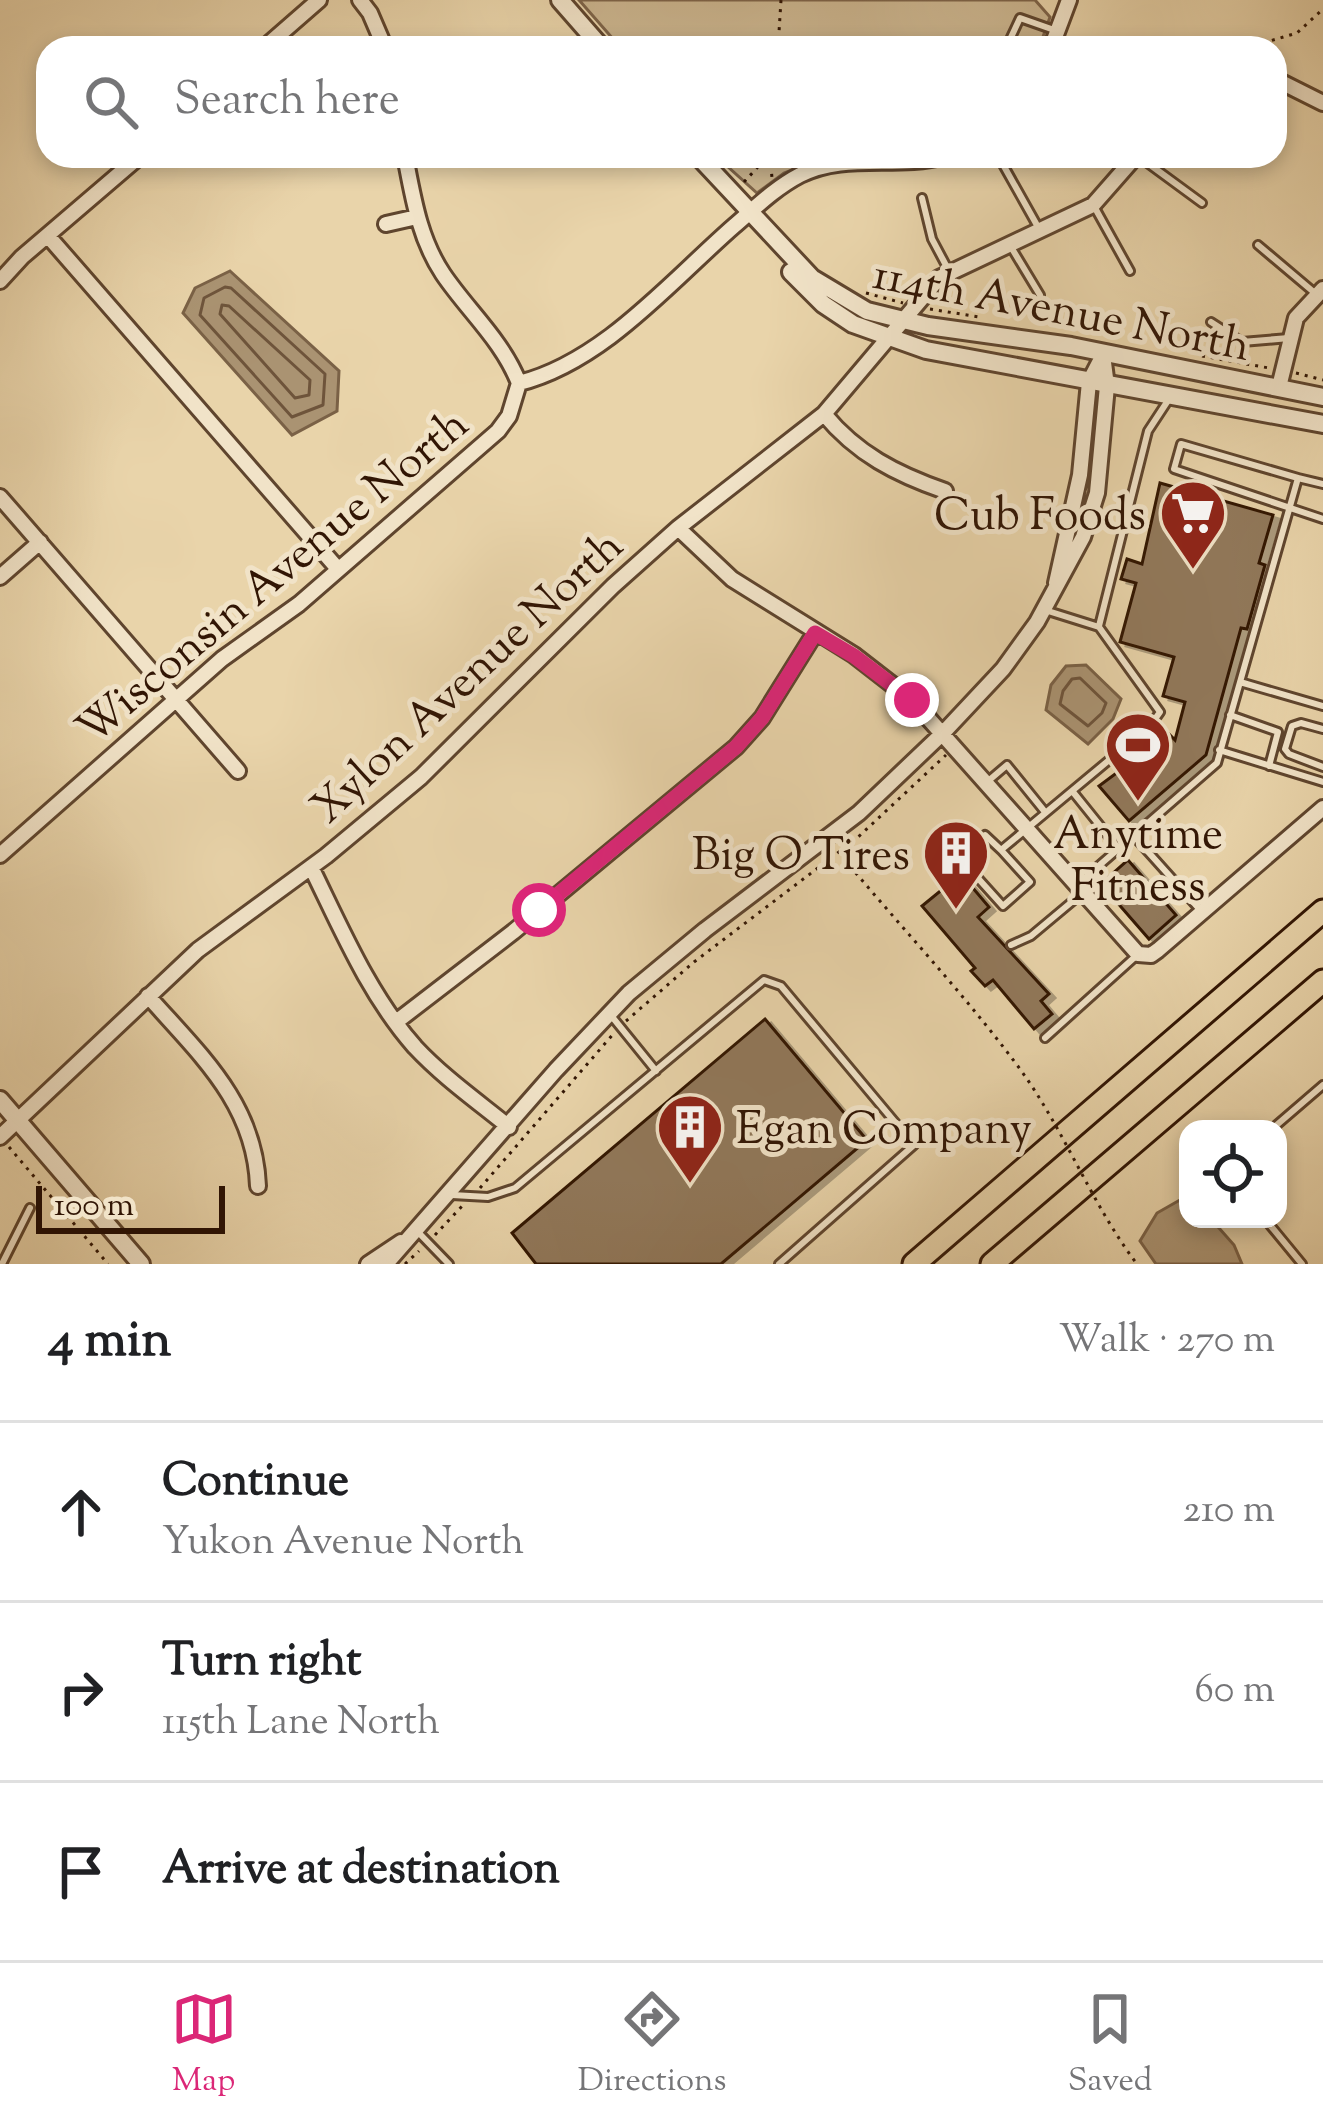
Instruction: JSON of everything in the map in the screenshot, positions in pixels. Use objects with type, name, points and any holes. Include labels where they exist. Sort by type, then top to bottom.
[{"type":"highway","points":[[914,1264],[1323,911]]},
{"type":"highway","points":[[992,1264],[1323,981]]},
{"type":"street","points":[[278,36],[319,0]]},
{"type":"street","points":[[360,0],[380,36]]},
{"type":"street","points":[[560,0],[592,36]]},
{"type":"street","points":[[1055,36],[1069,0]]},
{"type":"street","points":[[1287,85],[1323,103]]},
{"type":"street","points":[[0,281],[126,168]]},
{"type":"street","points":[[408,168],[417,217],[434,260],[502,349],[519,383]]},
{"type":"street","name":"114th Avenue North","points":[[709,168],[828,290],[853,304],[900,321],[1070,346],[1323,397]]},
{"type":"street","name":"Wisconsin Avenue North","points":[[0,855],[176,700],[498,431],[509,416],[519,383],[548,375],[585,355],[778,189],[817,168]]},
{"type":"street","points":[[949,271],[1093,205],[1125,168]]},
{"type":"street","name":"114th Avenue North","points":[[749,213],[764,240],[823,304],[885,338],[1098,384],[1323,424]]},
{"type":"street","points":[[386,224],[417,217]]},
{"type":"street","points":[[48,236],[338,569]]},
{"type":"street","name":"Xylon Avenue North","points":[[3,1140],[16,1119],[214,937],[311,867],[442,758],[613,586],[678,528],[824,414],[885,338],[949,271]]},
{"type":"street","points":[[1279,387],[1300,312],[1320,292]]},
{"type":"street","points":[[386,1264],[609,1013],[705,930],[832,836],[944,733],[1003,669],[1055,588],[1103,356]]},
{"type":"street","points":[[824,414],[869,457],[903,477],[945,491]]},
{"type":"street","points":[[0,497],[238,771]]},
{"type":"street","points":[[678,528],[732,579],[894,684],[944,733],[1138,954],[1158,950],[1323,808]]},
{"type":"street","points":[[0,578],[40,542]]},
{"type":"street","points":[[396,1022],[736,747],[762,718],[815,633]]},
{"type":"street","points":[[311,867],[374,990],[396,1022],[444,1075],[508,1127]]},
{"type":"street","points":[[148,996],[236,1099],[257,1159],[258,1186]]},
{"type":"street","points":[[0,1100],[141,1264]]},
{"type":"street","points":[[368,1264],[410,1234]]},
{"type":"lane","points":[[1012,36],[1020,18],[1057,31]]},
{"type":"lane","points":[[1005,168],[1040,231]]},
{"type":"lane","points":[[1150,168],[1202,203]]},
{"type":"lane","points":[[922,198],[932,239],[949,271]]},
{"type":"lane","points":[[1093,205],[1130,271]]},
{"type":"lane","points":[[1009,244],[1040,295]]},
{"type":"lane","points":[[1258,245],[1320,292]]},
{"type":"lane","points":[[1211,322],[1242,342],[1289,338]]},
{"type":"lane","points":[[1099,627],[1148,431],[1171,396]]},
{"type":"lane","points":[[1323,484],[1181,444],[1174,469],[1323,519]]},
{"type":"lane","points":[[1011,945],[1031,936],[1118,848],[1217,763],[1298,478]]},
{"type":"lane","points":[[1001,850],[1150,726],[1160,712],[1099,627],[1045,609]]},
{"type":"lane","points":[[1240,682],[1323,706]]},
{"type":"lane","points":[[1230,716],[1278,732],[1269,766]]},
{"type":"lane","points":[[1323,729],[1292,725],[1285,748],[1288,754],[1323,766]]},
{"type":"lane","points":[[1220,750],[1323,782]]},
{"type":"lane","points":[[987,782],[1007,765],[1046,812]]},
{"type":"lane","points":[[1072,792],[1118,848]]},
{"type":"lane","points":[[985,835],[1001,850],[1030,882],[1003,906],[958,856],[985,835]]},
{"type":"lane","points":[[1133,835],[1202,912]]},
{"type":"lane","points":[[1045,1038],[1138,954]]},
{"type":"lane","points":[[448,1195],[488,1197],[514,1188],[764,980],[781,986],[914,1145],[779,1264]]},
{"type":"lane","points":[[609,1013],[656,1071]]},
{"type":"lane","points":[[1282,1120],[1323,1085]]},
{"type":"lane","points":[[2,1264],[30,1208]]},
{"type":"lane","points":[[1273,1228],[1303,1264]]},
{"type":"lane","points":[[410,1234],[428,1242],[448,1264]]},
{"type":"path","points":[[779,36],[781,0]]},
{"type":"path","points":[[1287,36],[1297,33],[1323,9]]},
{"type":"path","points":[[742,185],[758,168]]},
{"type":"path","points":[[771,168],[778,189]]},
{"type":"path","points":[[856,290],[897,301]]},
{"type":"path","points":[[1302,373],[1323,380]]},
{"type":"path","points":[[406,1264],[620,1027],[694,962],[838,853],[947,754]]},
{"type":"path","points":[[838,853],[1017,1065],[1047,1110],[1100,1211],[1138,1264]]},
{"type":"path","points":[[3,1140],[107,1264]]},
{"type":"shaded area","points":[[579,0],[1035,0],[1050,17],[1043,36],[610,36]]},
{"type":"shaded area","points":[[729,168],[797,168],[784,173],[757,193]]},
{"type":"water","points":[[230,271],[339,371],[337,411],[292,435],[183,313],[195,288]]},
{"type":"water","points":[[1086,665],[1121,699],[1113,719],[1088,744],[1046,710],[1051,685],[1066,666]]},
{"type":"water","points":[[1179,1201],[1179,1228],[1219,1228],[1242,1264],[1156,1264],[1140,1241],[1157,1213]]},
{"type":"building","name":"Cub Foods","points":[[1160,483],[1273,515],[1259,563],[1265,565],[1247,629],[1241,628],[1206,755],[1129,821],[1099,786],[1169,734],[1175,740],[1185,702],[1163,696],[1174,657],[1120,642],[1136,583],[1121,579],[1127,559],[1142,564]]},
{"type":"building","points":[[1128,860],[1176,915],[1149,939],[1101,884]]},
{"type":"building","points":[[961,874],[989,907],[978,917],[1049,994],[1041,1001],[1052,1014],[1034,1029],[993,980],[985,986],[971,971],[975,968],[922,906]]},
{"type":"building","name":"Egan Company","points":[[765,1019],[867,1140],[721,1264],[536,1264],[512,1233]]},
{"type":"place","name":"Cub Foods","points":[[1193,572]]},
{"type":"place","name":"Anytime Fitness","points":[[1138,804]]},
{"type":"place","name":"Big O Tires","points":[[956,912]]},
{"type":"place","name":"Egan Company","points":[[690,1186]]},
{"type":"route","points":[[539,910],[736,747],[762,718],[815,633],[912,700]]}]
